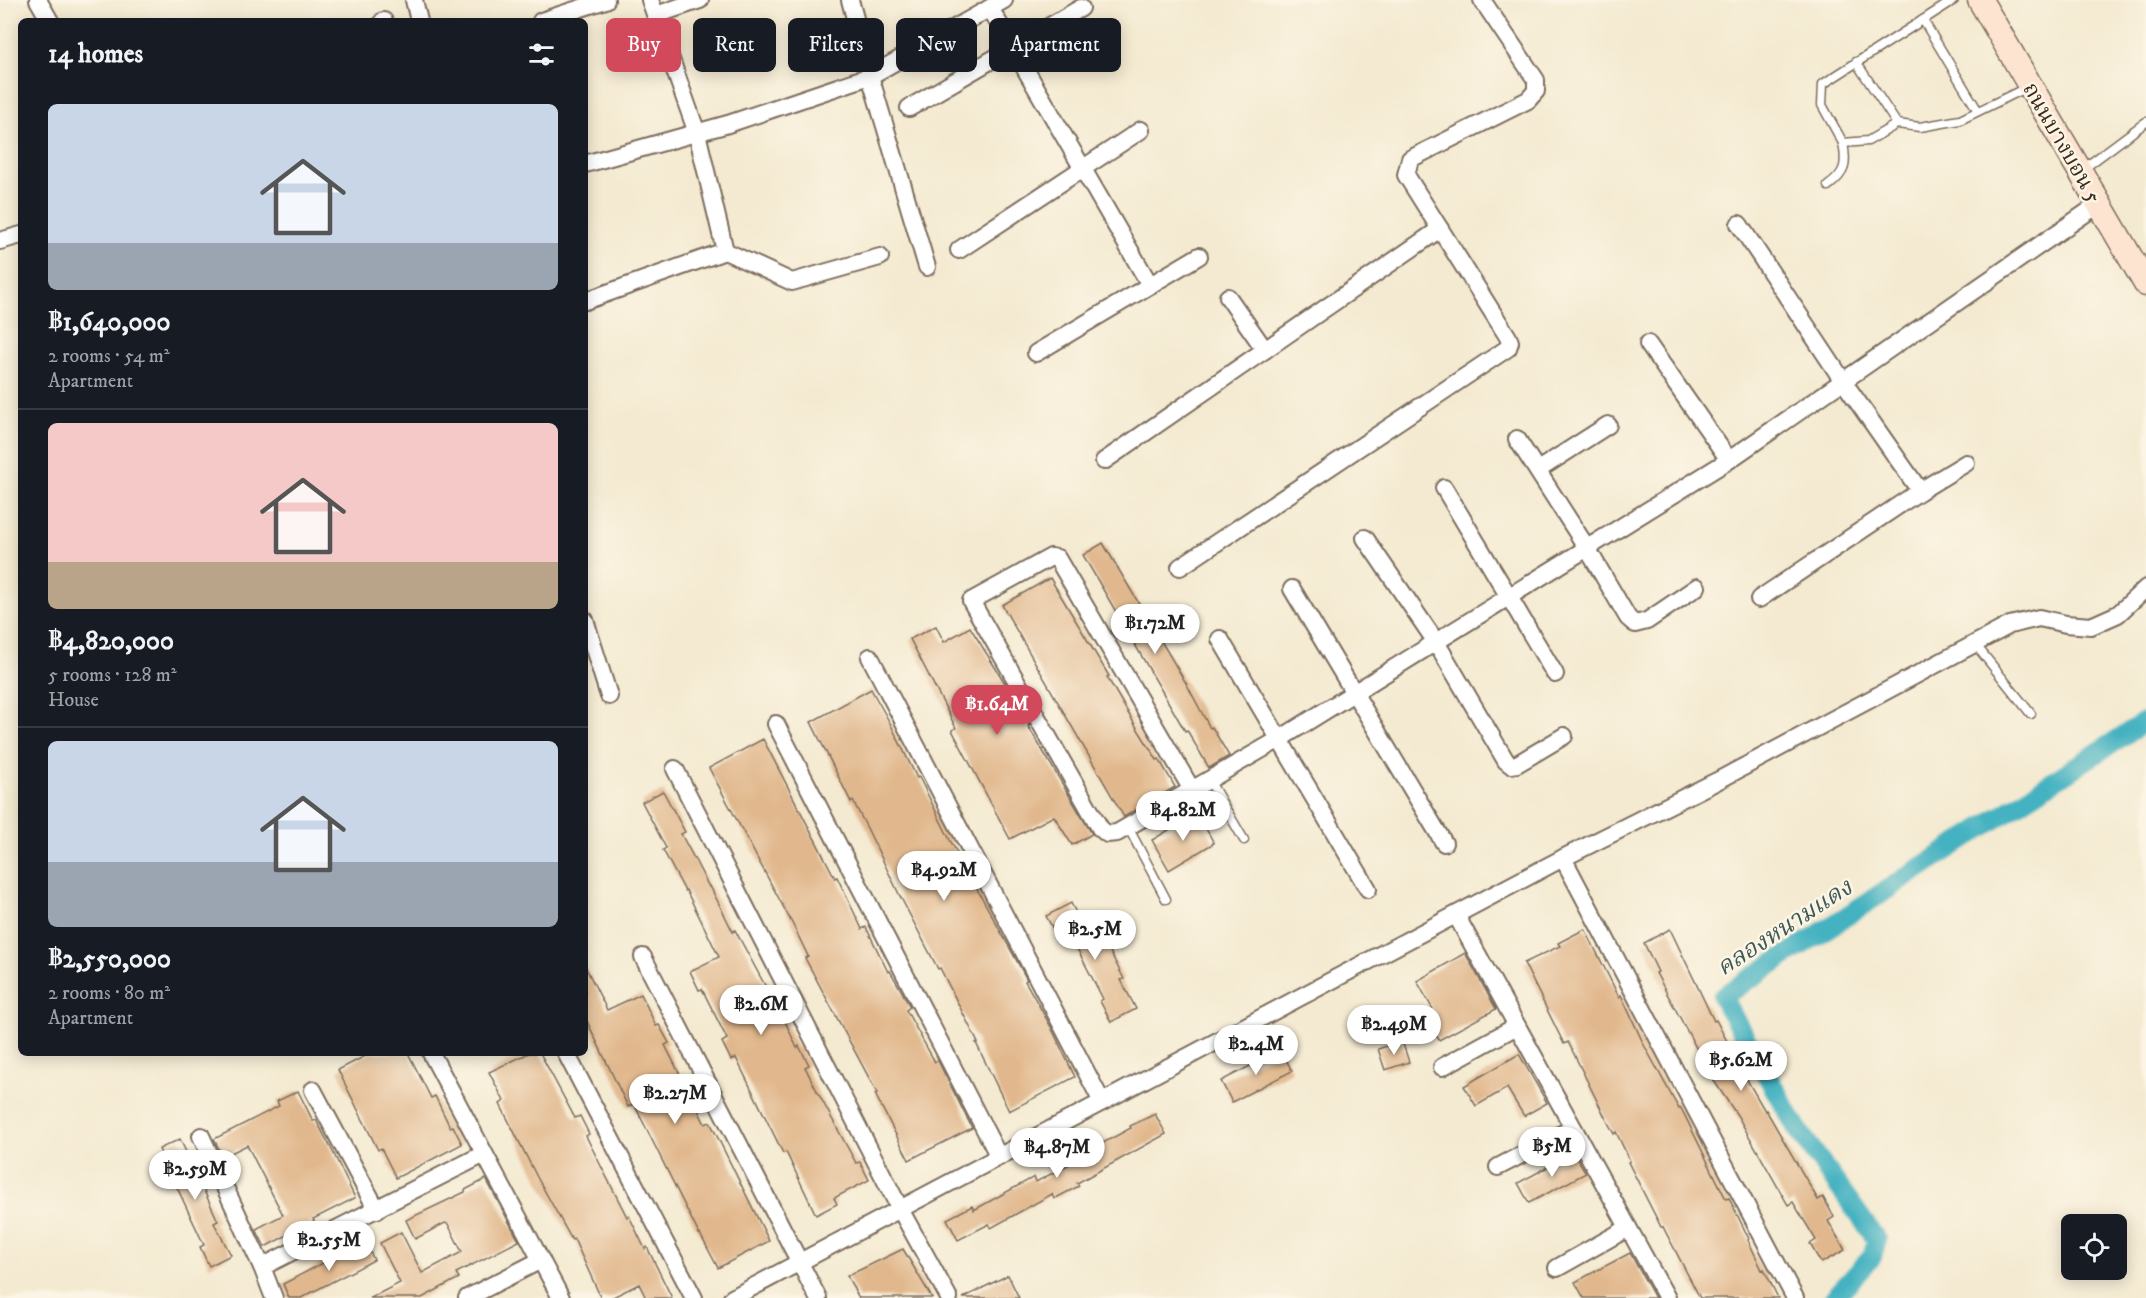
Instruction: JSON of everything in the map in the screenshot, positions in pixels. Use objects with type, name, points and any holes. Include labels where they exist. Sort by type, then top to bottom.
[{"type":"main road","name":"ถนนบางบอน 5","points":[[1980,0],[2146,284]]},
{"type":"street","points":[[38,0],[48,18]]},
{"type":"street","points":[[414,0],[418,18]]},
{"type":"street","points":[[550,18],[606,0]]},
{"type":"street","points":[[700,0],[653,8],[697,133],[725,250]]},
{"type":"street","points":[[850,0],[855,18]]},
{"type":"street","points":[[1180,567],[1508,348],[1510,342],[1508,337],[1406,175],[1410,159],[1528,100],[1536,91],[1536,80],[1482,0]]},
{"type":"street","points":[[588,163],[728,124],[870,76],[997,4]]},
{"type":"street","points":[[1064,18],[1081,8]]},
{"type":"street","points":[[909,108],[989,61]]},
{"type":"street","points":[[1027,72],[1150,285]]},
{"type":"street","points":[[870,76],[927,267]]},
{"type":"street","points":[[960,250],[1141,130]]},
{"type":"street","points":[[1192,790],[1057,558],[1051,557],[973,600],[971,604],[1100,828],[1107,834],[1117,833],[1128,827],[1192,790],[1278,740],[1730,460],[2099,204]]},
{"type":"street","points":[[1739,224],[1843,381],[1920,491]]},
{"type":"street","points":[[1104,460],[1440,229]]},
{"type":"street","points":[[0,242],[18,236]]},
{"type":"street","points":[[588,300],[725,250],[792,282],[880,257]]},
{"type":"street","points":[[1036,353],[1199,256]]},
{"type":"street","points":[[1228,297],[1264,350]]},
{"type":"street","points":[[1648,344],[1730,460]]},
{"type":"street","points":[[1538,470],[1608,424]]},
{"type":"street","points":[[1517,440],[1587,548],[1628,618],[1635,624],[1647,621],[1697,587]]},
{"type":"street","points":[[1759,599],[1920,491],[1966,463]]},
{"type":"street","points":[[1444,488],[1555,674]]},
{"type":"street","points":[[1365,538],[1436,642],[1506,761],[1511,765],[1517,764],[1564,736]]},
{"type":"street","points":[[732,1298],[1563,858],[1717,781],[2010,625],[2038,618],[2091,626],[2118,614],[2146,588]]},
{"type":"street","points":[[1292,589],[1444,843]]},
{"type":"street","points":[[588,630],[609,696]]},
{"type":"street","points":[[1220,639],[1368,889]]},
{"type":"street","points":[[870,657],[1102,1102]]},
{"type":"street","points":[[776,724],[999,1157]]},
{"type":"street","points":[[675,769],[900,1209],[949,1298]]},
{"type":"street","points":[[1563,858],[1795,1298]]},
{"type":"street","points":[[1456,915],[1667,1298]]},
{"type":"street","points":[[643,957],[818,1298]]},
{"type":"street","points":[[1442,1067],[1517,1026]]},
{"type":"street","points":[[432,1056],[561,1298]]},
{"type":"street","points":[[568,1056],[694,1298]]},
{"type":"street","points":[[313,1090],[377,1210]]},
{"type":"street","points":[[1498,1167],[1573,1128]]},
{"type":"street","points":[[201,1136],[274,1298]]},
{"type":"street","points":[[262,1267],[484,1154]]},
{"type":"street","points":[[1557,1268],[1628,1228]]},
{"type":"street","points":[[467,1298],[541,1260]]},
{"type":"lane","points":[[1828,186],[1839,178],[1846,161],[1843,143],[1822,105],[1823,84],[1954,0]]},
{"type":"lane","points":[[1923,20],[1978,111]]},
{"type":"lane","points":[[1856,62],[1897,124]]},
{"type":"lane","points":[[1843,143],[1868,141],[1897,124],[1920,127],[1960,120],[2030,86]]},
{"type":"lane","points":[[2080,171],[2146,122]]},
{"type":"lane","points":[[1975,644],[2031,714]]},
{"type":"lane","points":[[1209,780],[1244,840]]},
{"type":"lane","points":[[1128,827],[1166,899]]},
{"type":"building","points":[[1103,543],[1210,728],[1212,727],[1229,756],[1209,768],[1187,730],[1185,731],[1083,555]]},
{"type":"building","points":[[1050,578],[1109,676],[1107,677],[1134,723],[1175,787],[1124,817],[1002,605]]},
{"type":"building","points":[[936,626],[944,642],[970,627],[1013,696],[1030,725],[1028,726],[1092,834],[1072,845],[1054,816],[1010,839],[952,730],[956,728],[910,639]]},
{"type":"building","points":[[871,689],[1027,980],[1025,981],[1051,1027],[1075,1077],[1009,1111],[940,968],[938,969],[811,722]]},
{"type":"building","points":[[763,739],[835,878],[837,877],[862,929],[866,927],[888,972],[890,971],[902,992],[910,1007],[906,1010],[935,1062],[938,1061],[972,1128],[909,1160],[875,1094],[877,1093],[805,958],[808,956],[792,923],[709,768]]},
{"type":"building","points":[[663,791],[685,832],[681,834],[709,887],[774,1002],[776,1001],[797,1048],[799,1046],[809,1065],[805,1067],[818,1093],[856,1163],[860,1162],[869,1180],[834,1198],[837,1204],[816,1215],[786,1152],[783,1153],[736,1058],[731,1060],[722,1042],[727,1039],[702,989],[699,990],[690,971],[719,957],[686,890],[663,850],[666,848],[642,802]]},
{"type":"building","points":[[1197,813],[1214,843],[1169,870],[1152,840]]},
{"type":"building","points":[[1071,903],[1086,932],[1097,926],[1124,979],[1121,980],[1136,1009],[1111,1022],[1100,1001],[1103,999],[1068,931],[1057,936],[1046,916]]},
{"type":"building","points":[[1585,929],[1619,997],[1621,995],[1644,1045],[1679,1109],[1681,1108],[1726,1199],[1729,1198],[1762,1270],[1764,1269],[1778,1298],[1700,1298],[1661,1227],[1628,1162],[1630,1161],[1616,1132],[1614,1134],[1568,1042],[1564,1044],[1524,963],[1560,946],[1558,943]]},
{"type":"building","points":[[1670,929],[1714,1021],[1716,1020],[1747,1080],[1818,1200],[1823,1197],[1834,1217],[1828,1221],[1845,1250],[1821,1263],[1810,1244],[1816,1240],[1793,1202],[1788,1205],[1737,1115],[1714,1081],[1656,973],[1658,972],[1644,943]]},
{"type":"building","points":[[1465,953],[1496,1009],[1439,1040],[1427,1020],[1436,1015],[1417,981]]},
{"type":"building","points":[[588,972],[607,1010],[641,994],[656,1026],[659,1025],[669,1043],[665,1045],[705,1124],[710,1122],[769,1241],[718,1268],[634,1104],[628,1107],[588,1023]]},
{"type":"building","points":[[1402,1041],[1409,1062],[1385,1070],[1378,1049]]},
{"type":"building","points":[[1281,1050],[1292,1071],[1232,1102],[1221,1081]]},
{"type":"building","points":[[1519,1054],[1547,1103],[1524,1116],[1507,1088],[1476,1106],[1464,1086]]},
{"type":"building","points":[[365,1056],[410,1056],[431,1098],[435,1096],[450,1127],[453,1126],[462,1144],[396,1178],[381,1148],[378,1150],[338,1070]]},
{"type":"building","points":[[523,1056],[542,1056],[575,1118],[580,1116],[589,1134],[586,1136],[601,1166],[645,1249],[647,1247],[672,1298],[646,1298],[639,1284],[611,1298],[601,1298],[574,1239],[572,1240],[537,1177],[500,1104],[504,1101],[489,1072]]},
{"type":"building","points":[[298,1091],[313,1121],[316,1120],[332,1150],[355,1198],[265,1247],[256,1229],[283,1215],[247,1145],[223,1157],[214,1139],[279,1106],[277,1101]]},
{"type":"building","points":[[1155,1114],[1166,1134],[1077,1183],[1079,1186],[1054,1199],[1052,1194],[991,1228],[989,1224],[958,1240],[947,1219],[972,1206],[974,1210],[1034,1177],[1036,1182],[1072,1163],[1071,1160],[1131,1128],[1130,1126]]},
{"type":"building","points":[[180,1139],[218,1221],[214,1223],[231,1255],[209,1266],[200,1247],[204,1245],[159,1149]]},
{"type":"building","points":[[1574,1153],[1586,1173],[1529,1203],[1518,1183]]},
{"type":"building","points":[[486,1179],[519,1241],[456,1273],[459,1278],[422,1298],[370,1298],[400,1283],[380,1243],[401,1232],[422,1273],[462,1252],[448,1224],[445,1223],[415,1239],[406,1220],[465,1192]]},
{"type":"building","points":[[365,1241],[374,1260],[301,1298],[289,1298],[283,1284]]},
{"type":"building","points":[[903,1249],[932,1298],[859,1298],[847,1276]]},
{"type":"building","points":[[1630,1253],[1655,1298],[1584,1298],[1575,1282]]},
{"type":"building","points":[[1008,1275],[1019,1298],[963,1298]]},
{"type":"waterway","name":"คลองหนามแดง","points":[[1834,1298],[1872,1257],[1877,1240],[1798,1130],[1722,997],[2146,721]]}]
